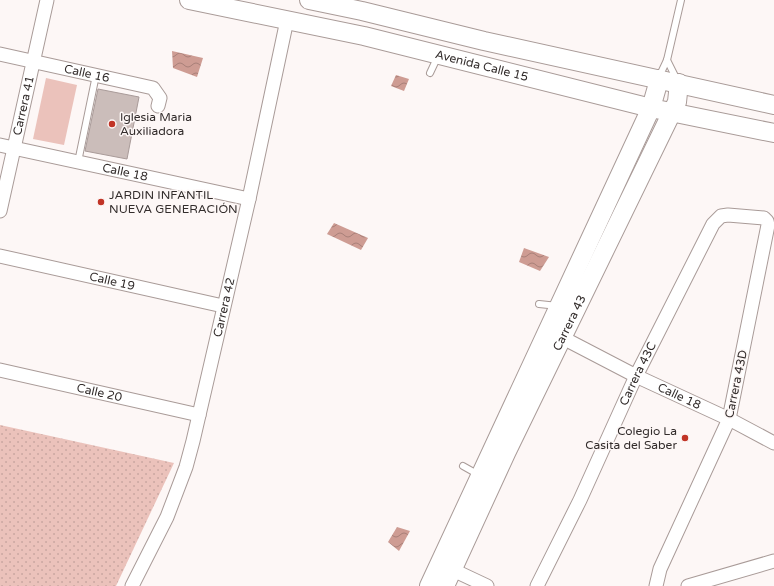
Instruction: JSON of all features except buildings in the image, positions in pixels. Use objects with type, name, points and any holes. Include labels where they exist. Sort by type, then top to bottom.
[{"type":"street","name":"Carrera 41","points":[[0,211],[48,0]]},
{"type":"street","name":"Avenida Calle 15","points":[[189,0],[364,36],[651,108],[774,133]]},
{"type":"street","name":"Avenida Calle 15","points":[[309,0],[363,6],[484,41],[774,105]]},
{"type":"street","name":"Carrera 42","points":[[132,586],[167,517],[190,454],[249,199],[287,20]]},
{"type":"street","name":"Calle 16","points":[[0,54],[153,88],[160,98],[158,106]]},
{"type":"street","name":"Carrera 43","points":[[449,578],[486,479],[559,306],[651,108],[658,79]]},
{"type":"street","name":"Carrera 43","points":[[429,586],[563,338],[677,102],[679,83]]},
{"type":"street","name":"Calle 18","points":[[0,145],[249,199]]},
{"type":"street","name":"Carrera 43D","points":[[656,586],[660,569],[729,419],[768,225],[764,218],[728,215]]},
{"type":"street","name":"Carrera 43C","points":[[537,586],[580,500],[636,376],[713,224],[720,216],[728,215]]},
{"type":"street","name":"Calle 19","points":[[0,256],[224,306]]},
{"type":"street","name":"Calle 18","points":[[563,338],[636,376],[729,419],[774,443]]},
{"type":"street","name":"Calle 20","points":[[0,370],[199,414]]},
{"type":"street","points":[[688,586],[774,561]]},
{"type":"street","points":[[449,578],[487,586]]},
{"type":"lane","name":"Carrera 43","points":[[658,79],[667,60],[681,0]]},
{"type":"lane","points":[[430,73],[439,54]]},
{"type":"lane","points":[[667,60],[679,83]]},
{"type":"lane","points":[[78,162],[96,75]]},
{"type":"lane","points":[[539,304],[559,306]]},
{"type":"lane","points":[[463,466],[486,479]]},
{"type":"shaded area","points":[[46,78],[77,85],[64,145],[33,139]]},
{"type":"shaded area","points":[[0,425],[174,463],[116,586],[0,586]]},
{"type":"water","points":[[172,51],[203,58],[197,77],[173,68]]},
{"type":"water","points":[[396,75],[409,79],[404,91],[391,86]]},
{"type":"water","points":[[334,223],[368,238],[361,250],[327,234]]},
{"type":"water","points":[[524,248],[549,257],[540,271],[519,262]]},
{"type":"water","points":[[397,527],[410,531],[399,551],[388,542]]},
{"type":"place","name":"Iglesia Maria Auxiliadora","points":[[112,124]]},
{"type":"place","name":"JARDIN INFANTIL NUEVA GENERACIÓN","points":[[101,202]]},
{"type":"place","name":"Colegio La Casita del Saber","points":[[685,438]]}]
